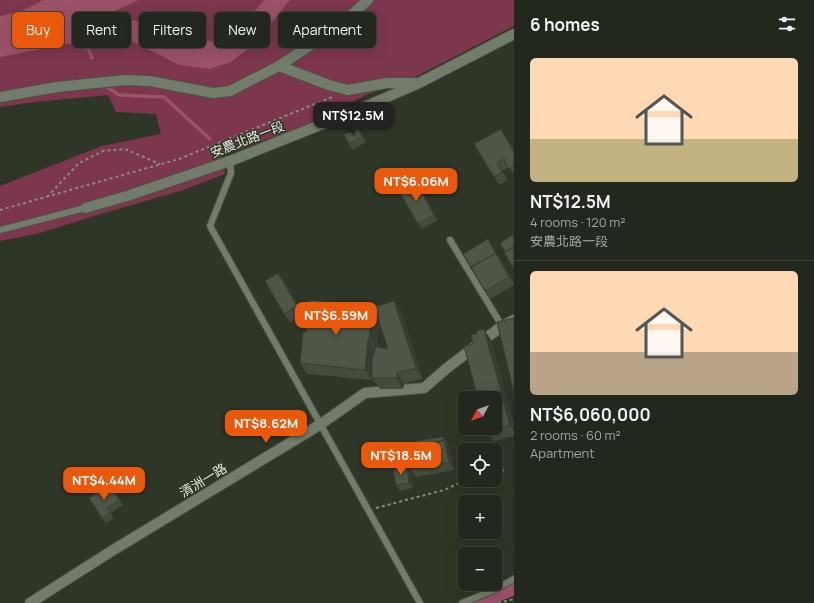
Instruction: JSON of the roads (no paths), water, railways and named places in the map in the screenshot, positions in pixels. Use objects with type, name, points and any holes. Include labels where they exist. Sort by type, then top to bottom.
[{"type":"street","points":[[0,97],[57,87],[125,80],[150,81],[213,93],[230,91],[279,66],[339,26],[368,0]]},
{"type":"street","name":"安農北路一段","points":[[85,208],[127,196],[230,161],[360,109],[419,83],[514,34]]},
{"type":"street","points":[[279,66],[329,85],[348,90],[387,83],[419,83]]},
{"type":"street","name":"清洲一路","points":[[30,603],[110,552],[321,424],[365,393],[424,388],[447,368],[502,326],[514,320]]},
{"type":"lane","points":[[230,161],[231,173],[210,226],[420,603]]},
{"type":"lane","name":"安農北路一段","points":[[0,230],[85,208]]},
{"type":"lane","points":[[450,240],[502,326]]},
{"type":"lane","points":[[462,603],[514,580]]},
{"type":"waterway","points":[[88,48],[92,58]]},
{"type":"waterway","points":[[104,85],[119,95],[164,97],[210,139]]},
{"type":"waterway","points":[[480,603],[514,589]]}]
